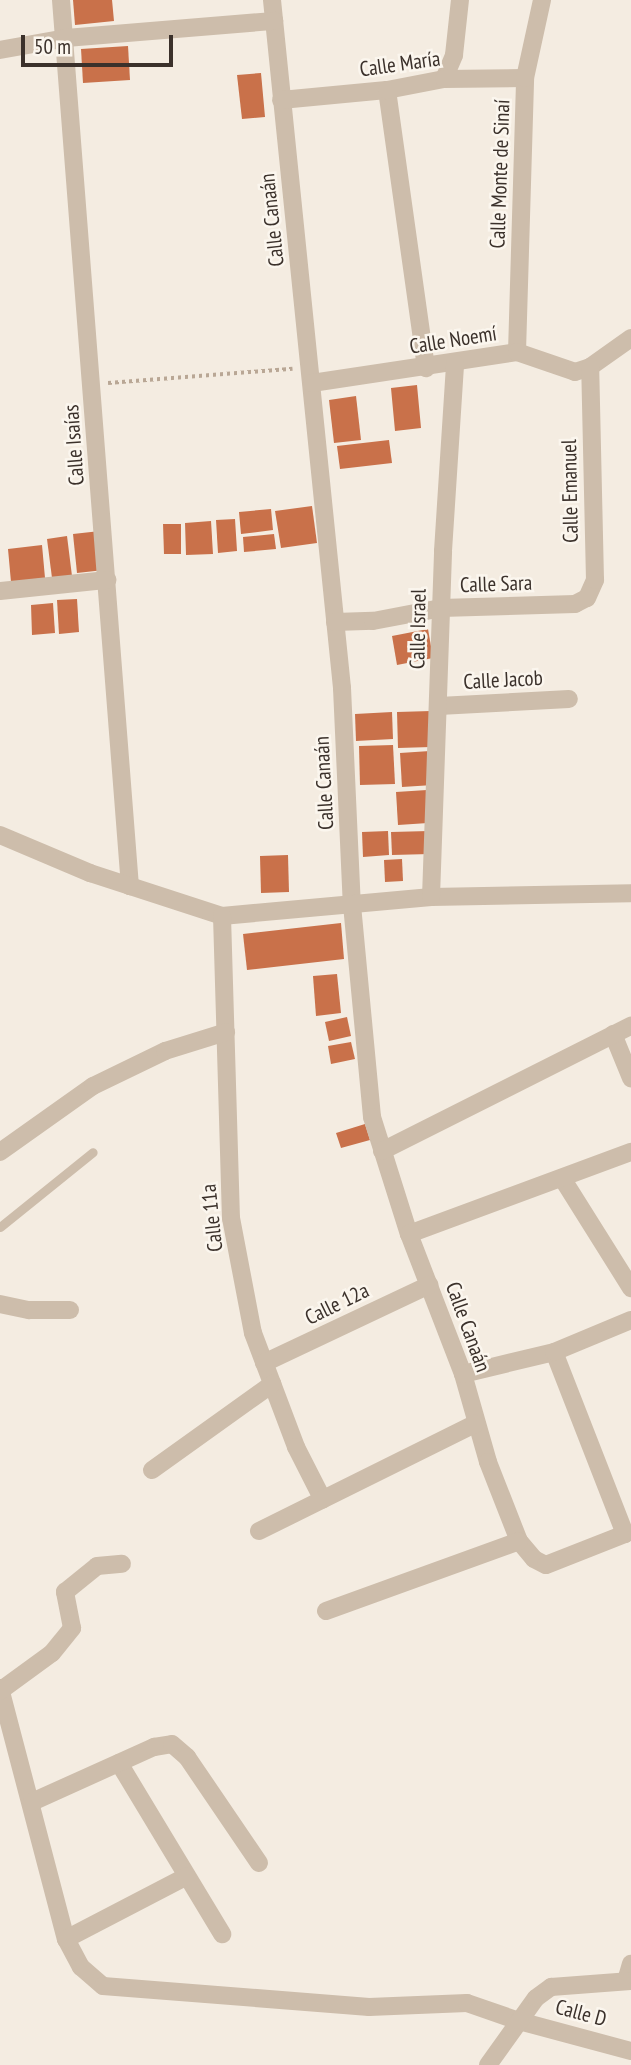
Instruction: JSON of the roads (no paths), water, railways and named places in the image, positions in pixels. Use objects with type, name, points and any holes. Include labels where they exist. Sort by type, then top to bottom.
[{"type":"street","name":"Calle Isaías","points":[[61,0],[130,886]]},
{"type":"street","name":"Calle Canaán","points":[[272,0],[342,688],[352,905],[372,1117],[409,1234],[463,1374],[475,1424],[519,1541]]},
{"type":"street","points":[[444,79],[453,55],[460,0]]},
{"type":"street","name":"Calle Monte de Sinaí","points":[[517,352],[525,78],[542,0]]},
{"type":"street","points":[[0,50],[66,38],[274,21]]},
{"type":"street","name":"Calle María","points":[[281,100],[387,90],[444,79],[525,78]]},
{"type":"street","points":[[387,90],[426,368]]},
{"type":"street","points":[[590,367],[631,338]]},
{"type":"street","name":"Calle Noemí","points":[[311,375],[426,368],[517,352],[575,372],[590,367]]},
{"type":"street","name":"Calle Israel","points":[[431,897],[441,608],[455,363]]},
{"type":"street","name":"Calle Emanuel","points":[[575,604],[587,598],[595,580],[590,367]]},
{"type":"street","points":[[0,591],[107,580]]},
{"type":"street","name":"Calle Sara","points":[[335,622],[373,621],[441,608],[575,604]]},
{"type":"street","name":"Calle Jacob","points":[[439,706],[569,699]]},
{"type":"street","points":[[0,835],[90,873],[222,916],[431,897],[631,893]]},
{"type":"street","name":"Calle 11a","points":[[222,916],[231,1218],[253,1333],[296,1447],[323,1500]]},
{"type":"street","points":[[382,1150],[631,1026]]},
{"type":"street","points":[[0,1152],[93,1086],[165,1051],[226,1032]]},
{"type":"street","points":[[613,1034],[631,1078]]},
{"type":"street","points":[[409,1234],[631,1152]]},
{"type":"street","points":[[562,1178],[631,1288]]},
{"type":"street","name":"Calle 12a","points":[[264,1363],[429,1285]]},
{"type":"street","points":[[0,1304],[29,1311],[71,1310]]},
{"type":"street","points":[[463,1374],[554,1352],[631,1320]]},
{"type":"street","points":[[326,1611],[519,1541],[534,1559],[546,1565],[628,1533],[554,1352]]},
{"type":"street","points":[[152,1470],[272,1384]]},
{"type":"street","points":[[259,1531],[475,1424]]},
{"type":"street","points":[[1,1690],[52,1653],[72,1628],[65,1592],[97,1566],[122,1564]]},
{"type":"street","name":"Calle D","points":[[1,1690],[66,1939],[81,1968],[103,1986],[369,2007],[467,2003],[519,2021],[631,2052]]},
{"type":"street","points":[[32,1802],[154,1747],[172,1744],[187,1757],[259,1863]]},
{"type":"street","points":[[119,1763],[222,1934]]},
{"type":"street","points":[[66,1939],[187,1875]]},
{"type":"street","points":[[488,2065],[536,1998],[551,1987],[629,1975]]},
{"type":"lane","points":[[0,1227],[93,1152]]}]
